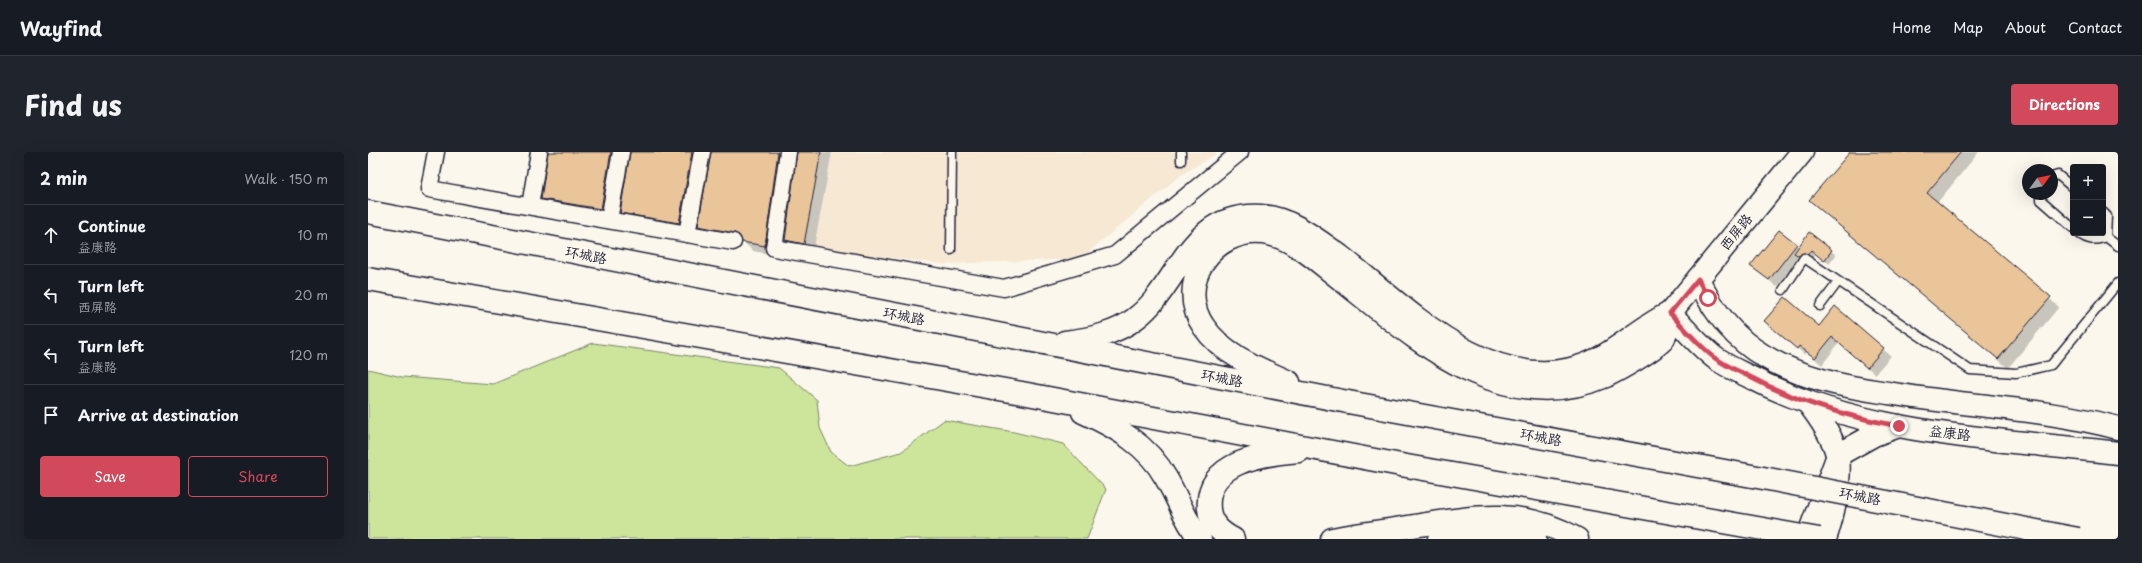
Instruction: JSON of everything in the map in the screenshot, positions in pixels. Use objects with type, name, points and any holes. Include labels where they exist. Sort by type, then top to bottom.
[{"type":"main road","name":"西屏路","points":[[1670,313],[1802,152]]},
{"type":"main road","name":"环城路","points":[[368,212],[1337,400],[1763,478],[2078,539]]},
{"type":"main road","points":[[1040,342],[1094,337],[1113,332],[1128,324],[1152,303],[1188,252],[1201,237],[1222,224],[1256,216],[1273,218],[1298,228],[1330,249],[1413,315],[1449,340],[1481,357],[1520,370],[1549,372],[1585,365],[1614,349],[1650,323],[1670,313]]},
{"type":"main road","points":[[1337,400],[1275,376],[1237,356],[1215,340],[1204,327],[1196,308],[1194,285],[1204,260],[1219,244],[1251,233],[1268,234],[1285,240],[1312,257],[1434,351],[1474,373],[1520,388],[1539,390],[1561,388],[1583,384],[1612,373],[1641,356],[1663,339],[1670,313]]},
{"type":"main road","points":[[368,279],[1033,395],[1401,465],[1820,539]]},
{"type":"main road","points":[[1698,279],[1712,306],[1738,338],[1766,358],[1801,373],[1830,382],[1876,392],[2038,412],[2118,428]]},
{"type":"main road","name":"益康路","points":[[1670,313],[1696,342],[1716,359],[1761,383],[1808,403],[1839,413],[1899,426],[2118,453]]},
{"type":"main road","points":[[1033,395],[1110,425],[1147,452],[1162,470],[1186,519],[1200,539]]},
{"type":"main road","points":[[1808,403],[1823,425],[1838,455],[1834,508],[1825,539]]},
{"type":"main road","points":[[1807,539],[1838,455],[1874,435],[1899,426]]},
{"type":"main road","points":[[1233,539],[1217,528],[1209,512],[1210,492],[1219,476],[1234,466],[1260,457],[1290,452],[1322,450]]},
{"type":"main road","points":[[1332,539],[1448,520],[1490,516],[1531,520],[1558,529],[1577,539]]},
{"type":"main road","points":[[1439,539],[1490,533],[1513,534],[1535,539]]},
{"type":"street","points":[[436,152],[429,189],[733,242]]},
{"type":"street","points":[[530,206],[539,152]]},
{"type":"street","points":[[609,220],[621,152]]},
{"type":"street","points":[[687,234],[702,152]]},
{"type":"street","points":[[788,152],[774,248],[1004,288],[1115,255],[1240,152]]},
{"type":"lane","points":[[951,250],[952,152]]},
{"type":"lane","points":[[1181,152],[1181,161]]},
{"type":"lane","points":[[2058,175],[2070,185]]},
{"type":"lane","points":[[2041,200],[2070,225]]},
{"type":"lane","points":[[2106,215],[2106,237]]},
{"type":"lane","points":[[2082,236],[2095,241],[2106,237]]},
{"type":"lane","points":[[2106,237],[2118,246]]},
{"type":"lane","points":[[1783,290],[1804,258],[1970,370],[2016,373],[2052,365],[2118,283]]},
{"type":"lane","points":[[1820,306],[1838,282]]},
{"type":"shaded area","points":[[832,152],[1219,152],[1181,175],[1080,259],[944,264],[814,249]]},
{"type":"green space","points":[[593,343],[779,368],[817,400],[820,428],[831,452],[849,466],[901,452],[944,420],[1014,432],[1063,444],[1106,489],[1087,539],[368,539],[368,369],[402,377],[493,384]]},
{"type":"building","points":[[548,152],[611,152],[601,209],[541,199]]},
{"type":"building","points":[[630,152],[692,152],[679,223],[620,213]]},
{"type":"building","points":[[711,152],[778,152],[765,246],[742,242],[739,235],[735,233],[698,226]]},
{"type":"building","points":[[797,152],[821,152],[804,244],[785,240]]},
{"type":"building","points":[[1850,152],[1961,152],[1927,193],[2051,297],[1998,359],[1809,200]]},
{"type":"building","points":[[1779,230],[1797,244],[1769,280],[1750,266]]},
{"type":"building","points":[[1809,232],[1832,250],[1824,261],[1811,250],[1808,254],[1804,253],[1799,256],[1794,253]]},
{"type":"building","points":[[1785,297],[1819,326],[1835,306],[1884,348],[1867,368],[1832,337],[1815,358],[1799,346],[1797,349],[1764,321]]},
{"type":"route","points":[[1708,298],[1698,279],[1670,313],[1696,342],[1716,359],[1761,383],[1799,400],[1839,413],[1899,426]]}]
